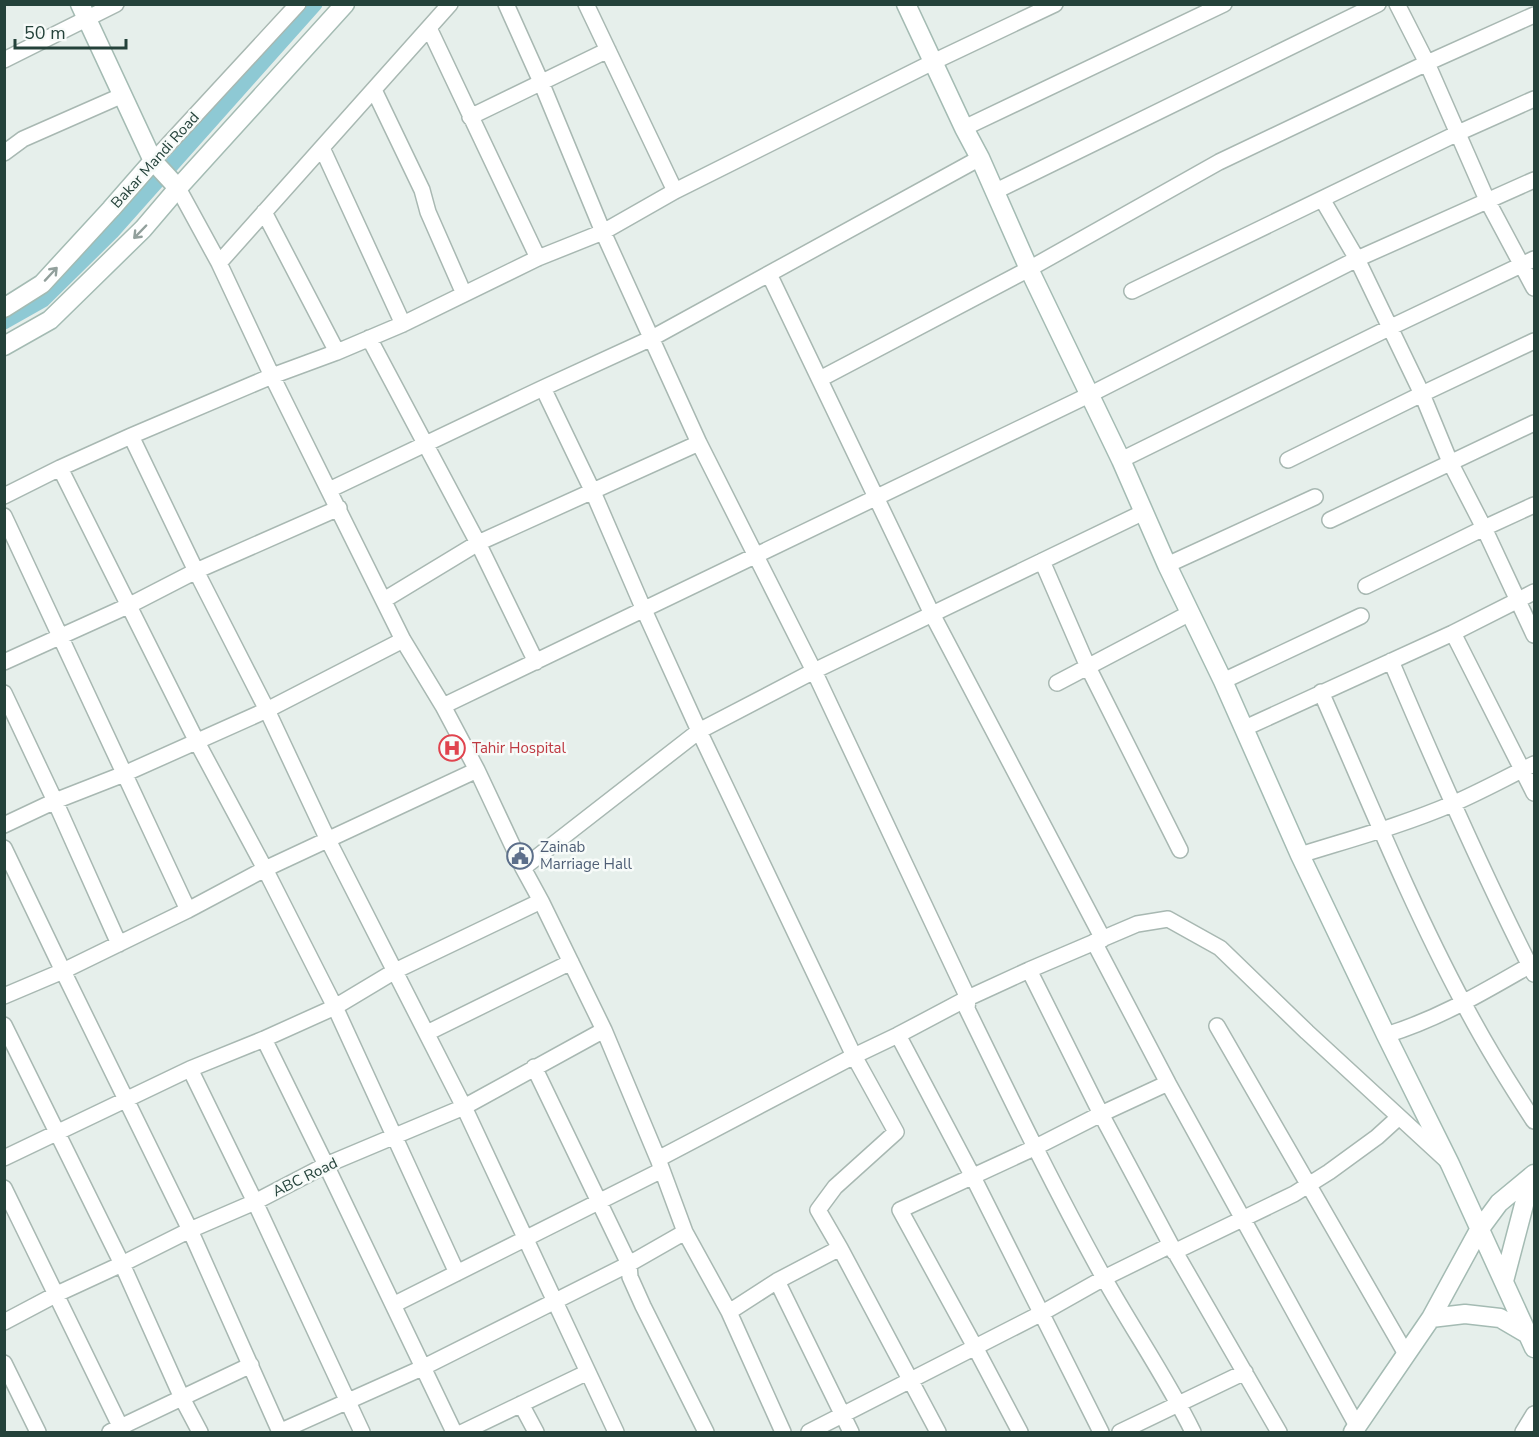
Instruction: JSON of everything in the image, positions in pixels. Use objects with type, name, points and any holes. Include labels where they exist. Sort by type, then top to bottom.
[{"type":"street","points":[[4,60],[83,12],[116,4]]},
{"type":"street","name":"Bakar Mandi Road","points":[[4,308],[42,284],[298,4]]},
{"type":"street","points":[[4,346],[50,320],[143,229],[345,4]]},
{"type":"street","points":[[219,263],[450,4]]},
{"type":"street","points":[[506,4],[603,232],[699,443],[814,670],[968,998],[968,1009],[1034,1148],[1104,1278],[1179,1403],[1193,1432]]},
{"type":"street","points":[[586,4],[675,191]]},
{"type":"street","points":[[906,4],[1245,728],[1300,855],[1450,1164],[1532,1341]]},
{"type":"street","points":[[4,496],[131,436],[403,324],[538,258],[603,232],[675,191],[933,62],[1055,4]]},
{"type":"street","points":[[964,128],[1224,4]]},
{"type":"street","points":[[994,192],[1378,4]]},
{"type":"street","points":[[1397,4],[1427,63],[1487,200],[1528,262],[1534,288]]},
{"type":"street","points":[[83,12],[153,161],[178,188],[219,263],[272,376],[403,640],[443,706],[477,770],[604,1030],[660,1164],[685,1232],[729,1312],[783,1432]]},
{"type":"street","points":[[820,379],[1029,269],[1219,162],[1534,15]]},
{"type":"street","points":[[429,28],[538,258]]},
{"type":"street","points":[[470,117],[608,50]]},
{"type":"street","points":[[374,90],[422,190],[428,212],[464,294]]},
{"type":"street","points":[[4,153],[23,139],[123,95]]},
{"type":"street","points":[[1132,291],[1458,133],[1534,99]]},
{"type":"street","points":[[322,148],[403,324]]},
{"type":"street","points":[[329,490],[652,338],[980,158]]},
{"type":"street","points":[[443,706],[1089,395],[1357,259],[1534,180]]},
{"type":"street","points":[[1322,199],[1357,259],[1422,394],[1450,462],[1534,635]]},
{"type":"street","points":[[264,212],[337,352]]},
{"type":"street","points":[[1120,460],[1528,262]]},
{"type":"street","points":[[769,274],[932,614],[1168,1083],[1355,1429],[1431,1318],[1479,1230],[1499,1203],[1533,1176]]},
{"type":"street","points":[[369,338],[478,543],[536,662]]},
{"type":"street","points":[[1288,460],[1534,341]]},
{"type":"street","points":[[543,388],[699,731],[854,1056],[896,1132],[835,1187],[818,1210],[938,1432]]},
{"type":"street","points":[[1330,520],[1534,423]]},
{"type":"street","points":[[131,436],[267,710],[328,840],[464,1107],[616,1432]]},
{"type":"street","points":[[384,600],[478,543],[699,443]]},
{"type":"street","points":[[60,468],[197,742],[335,1007],[457,1273]]},
{"type":"street","points":[[1167,565],[1315,497]]},
{"type":"street","points":[[1366,586],[1534,505]]},
{"type":"street","points":[[4,662],[130,605],[196,571],[339,508]]},
{"type":"street","points":[[523,868],[699,731],[814,670],[1144,512]]},
{"type":"street","points":[[4,516],[188,910]]},
{"type":"street","points":[[1042,561],[1088,667],[1180,850]]},
{"type":"street","points":[[1245,728],[1453,633],[1534,591]]},
{"type":"street","points":[[1058,683],[1190,613]]},
{"type":"street","points":[[1223,681],[1361,616]]},
{"type":"street","points":[[1453,633],[1529,767],[1534,793]]},
{"type":"street","points":[[4,825],[267,710],[403,640]]},
{"type":"street","points":[[1386,1035],[1412,1027],[1464,1004],[1533,967],[1509,925],[1452,803],[1391,661]]},
{"type":"street","points":[[1321,692],[1413,901],[1464,1004],[1506,1079],[1534,1121]]},
{"type":"street","points":[[4,693],[119,944]]},
{"type":"street","points":[[1300,855],[1382,829],[1452,803],[1529,767]]},
{"type":"street","points":[[4,996],[63,971],[188,910],[265,869],[477,770]]},
{"type":"street","points":[[4,848],[190,1230],[280,1432],[422,1368],[629,1263],[685,1232]]},
{"type":"street","points":[[4,1158],[190,1069],[335,1007],[395,971],[541,901]]},
{"type":"street","points":[[393,1305],[599,1202],[660,1164],[854,1056],[968,998],[1029,969],[1137,924],[1168,919],[1220,948],[1306,1032],[1450,1164]]},
{"type":"street","points":[[427,1033],[571,962]]},
{"type":"street","points":[[1029,969],[1101,1114],[1172,1248],[1279,1432]]},
{"type":"street","points":[[4,1025],[122,1264],[182,1398],[200,1432]]},
{"type":"street","points":[[1217,1026],[1406,1354]]},
{"type":"street","name":"ABC Road","points":[[4,1322],[190,1230],[255,1202],[326,1165],[464,1107],[604,1030]]},
{"type":"street","points":[[898,1035],[972,1175],[1101,1432]]},
{"type":"street","points":[[264,1039],[454,1432]]},
{"type":"street","points":[[534,1067],[629,1263],[630,1277],[643,1306],[706,1432]]},
{"type":"street","points":[[190,1069],[362,1432]]},
{"type":"street","points":[[1020,1432],[900,1210],[1168,1083]]},
{"type":"street","points":[[808,1432],[1042,1313],[1104,1278],[1243,1219],[1294,1194],[1377,1137],[1399,1117]]},
{"type":"street","points":[[1504,1281],[1533,1176]]},
{"type":"street","points":[[4,1188],[57,1294],[118,1431],[251,1365]]},
{"type":"street","points":[[729,1312],[777,1281],[840,1248]]},
{"type":"street","points":[[777,1281],[851,1432]]},
{"type":"street","points":[[1431,1318],[1465,1314],[1500,1318],[1532,1341]]},
{"type":"street","points":[[4,1363],[38,1432]]},
{"type":"street","points":[[463,1432],[588,1372]]},
{"type":"street","points":[[1120,1432],[1245,1372]]},
{"type":"street","points":[[521,1404],[536,1432]]},
{"type":"street","points":[[1523,1432],[1534,1414]]},
{"type":"waterway","points":[[4,322],[43,300],[112,232],[315,4]]},
{"type":"place","name":"Tahir Hospital","points":[[452,748]]},
{"type":"place","name":"Zainab Marriage Hall","points":[[520,856]]}]
